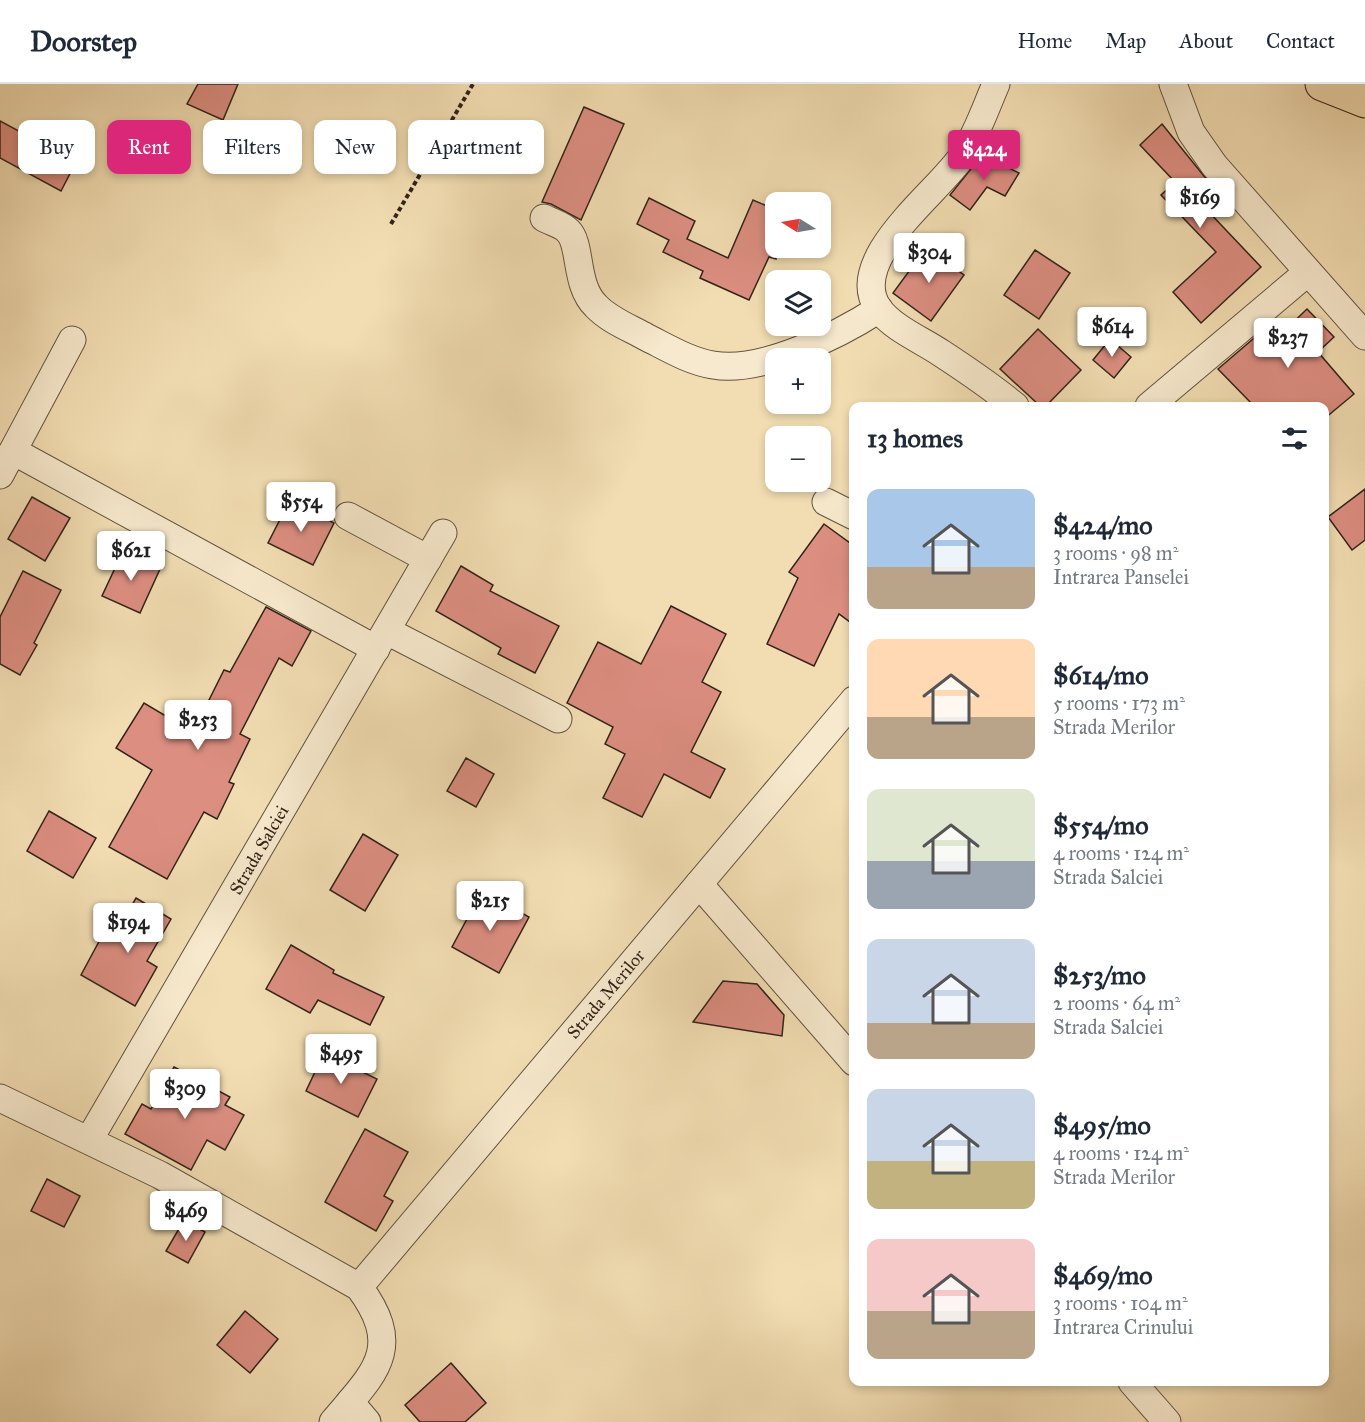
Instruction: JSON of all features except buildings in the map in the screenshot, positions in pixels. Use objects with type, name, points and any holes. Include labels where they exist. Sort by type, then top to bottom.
[{"type":"highway","points":[[1322,84],[1365,101]]},
{"type":"street","points":[[996,84],[963,155],[886,243],[872,273],[870,290],[879,309],[897,325],[1011,402]]},
{"type":"street","points":[[1173,84],[1191,132],[1214,165],[1365,336]]},
{"type":"street","points":[[544,218],[568,230],[575,242],[576,262],[595,306],[680,355],[713,365],[739,367],[792,352],[849,328],[879,309]]},
{"type":"street","points":[[1154,402],[1308,272]]},
{"type":"street","points":[[0,475],[72,340]]},
{"type":"street","points":[[13,451],[382,640],[558,719]]},
{"type":"street","points":[[826,502],[849,514]]},
{"type":"street","points":[[348,516],[428,560]]},
{"type":"street","name":"Strada Salciei","points":[[89,1140],[443,533]]},
{"type":"street","name":"Strada Merilor","points":[[359,1287],[849,706]]},
{"type":"street","points":[[699,884],[849,1056]]},
{"type":"street","points":[[0,1098],[89,1140],[227,1211],[359,1287],[372,1304],[380,1322],[382,1343],[379,1362],[372,1378],[350,1415]]},
{"type":"street","points":[[1135,1386],[1167,1422]]},
{"type":"path","points":[[391,224],[473,84]]}]
